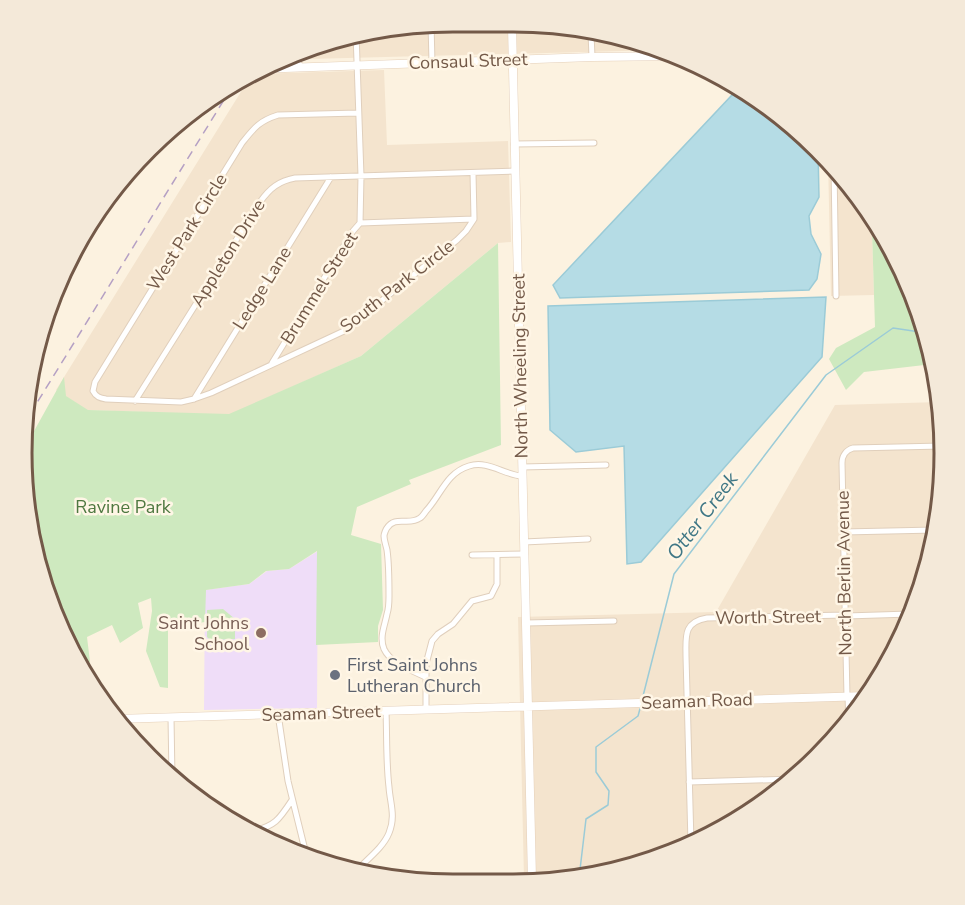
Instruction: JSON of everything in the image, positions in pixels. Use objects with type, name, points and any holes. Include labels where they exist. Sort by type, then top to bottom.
[{"type":"street","points":[[431,32],[432,63]]},
{"type":"street","name":"North Wheeling Street","points":[[512,32],[532,873]]},
{"type":"street","points":[[591,39],[592,57]]},
{"type":"street","name":"Brummel Street","points":[[272,364],[352,231],[360,223],[361,176],[356,43]]},
{"type":"street","name":"Consaul Street","points":[[282,68],[652,56]]},
{"type":"street","points":[[297,62],[302,67]]},
{"type":"street","name":"West Park Circle","points":[[135,401],[100,398],[93,391],[95,382],[242,143],[258,124],[278,115],[358,113]]},
{"type":"street","points":[[514,144],[594,143]]},
{"type":"street","name":"Appleton Drive","points":[[135,401],[271,188],[288,179],[515,171]]},
{"type":"street","points":[[360,223],[474,219],[473,173]]},
{"type":"street","name":"Ledge Lane","points":[[194,399],[330,177]]},
{"type":"street","points":[[834,181],[836,296]]},
{"type":"street","name":"South Park Circle","points":[[135,401],[181,402],[194,399],[344,331],[457,240],[474,219]]},
{"type":"street","name":"North Berlin Avenue","points":[[848,707],[842,461],[848,450],[857,448],[934,446]]},
{"type":"street","points":[[425,677],[400,665],[387,654],[383,647],[383,627],[389,596],[387,549],[384,536],[391,523],[397,520],[410,522],[420,518],[432,505],[448,480],[458,471],[470,466],[480,464],[512,474],[606,465]]},
{"type":"street","points":[[843,532],[926,530]]},
{"type":"street","points":[[524,542],[588,540]]},
{"type":"street","points":[[472,555],[525,554]]},
{"type":"street","points":[[426,710],[426,664],[432,641],[438,633],[453,624],[472,602],[490,596],[497,584],[497,555]]},
{"type":"street","name":"Worth Street","points":[[687,702],[687,632],[699,619],[901,614]]},
{"type":"street","points":[[526,623],[614,621]]},
{"type":"street","name":"Seaman Road","points":[[527,706],[856,697]]},
{"type":"street","points":[[687,702],[691,834]]},
{"type":"street","name":"Seaman Street","points":[[126,719],[527,706]]},
{"type":"street","points":[[363,863],[383,843],[393,819],[389,789],[386,711]]},
{"type":"street","points":[[278,714],[292,800],[304,846]]},
{"type":"street","points":[[171,717],[172,766]]},
{"type":"street","points":[[689,782],[778,779]]},
{"type":"street","points":[[263,828],[275,822],[292,800]]},
{"type":"shaded area","points":[[425,32],[540,32],[595,40],[637,51],[308,58],[344,46]]},
{"type":"shaded area","points":[[384,70],[387,145],[508,141],[511,242],[498,243],[361,356],[229,415],[87,410],[56,390],[244,87],[269,73]]},
{"type":"shaded area","points":[[828,174],[847,196],[872,234],[874,295],[831,296]]},
{"type":"shaded area","points":[[930,402],[933,425],[933,480],[919,561],[911,588],[890,639],[863,686],[829,730],[790,769],[769,787],[723,817],[674,841],[621,859],[567,870],[524,874],[518,617],[716,612],[835,405]]},
{"type":"shaded area","name":"Saint Johns School","points":[[318,551],[317,708],[204,710],[205,590],[249,584],[267,571],[289,569]]},
{"type":"green space","points":[[872,234],[901,291],[911,317],[924,365],[864,372],[846,390],[829,359],[836,348],[875,327]]},
{"type":"green space","name":"Ravine Park","points":[[498,243],[501,445],[409,480],[411,484],[357,507],[351,535],[381,544],[383,610],[378,626],[378,642],[316,645],[317,551],[289,569],[266,571],[249,584],[206,590],[205,622],[168,627],[168,688],[160,687],[146,651],[152,611],[151,598],[138,603],[143,628],[120,643],[112,625],[87,637],[90,662],[88,663],[75,639],[54,588],[40,535],[32,480],[32,435],[64,377],[66,396],[88,410],[229,414],[361,356]]},
{"type":"green space","points":[[223,609],[235,619],[235,639],[210,640],[207,637],[207,610]]},
{"type":"water","points":[[733,94],[769,118],[818,164],[819,197],[809,216],[811,234],[821,254],[817,279],[809,290],[560,298],[553,285]]},
{"type":"water","points":[[826,297],[822,357],[641,562],[627,564],[624,446],[576,452],[550,430],[548,306]]},
{"type":"waterway","name":"Otter Creek","points":[[642,700],[674,574],[826,375],[893,328],[915,331]]},
{"type":"waterway","name":"Otter Creek","points":[[580,868],[586,819],[608,805],[609,791],[596,772],[596,747],[638,716],[641,705]]},
{"type":"railway","points":[[34,408],[225,98]]},
{"type":"place","name":"Saint Johns School","points":[[261,633]]},
{"type":"place","name":"First Saint Johns Lutheran Church","points":[[335,675]]}]
